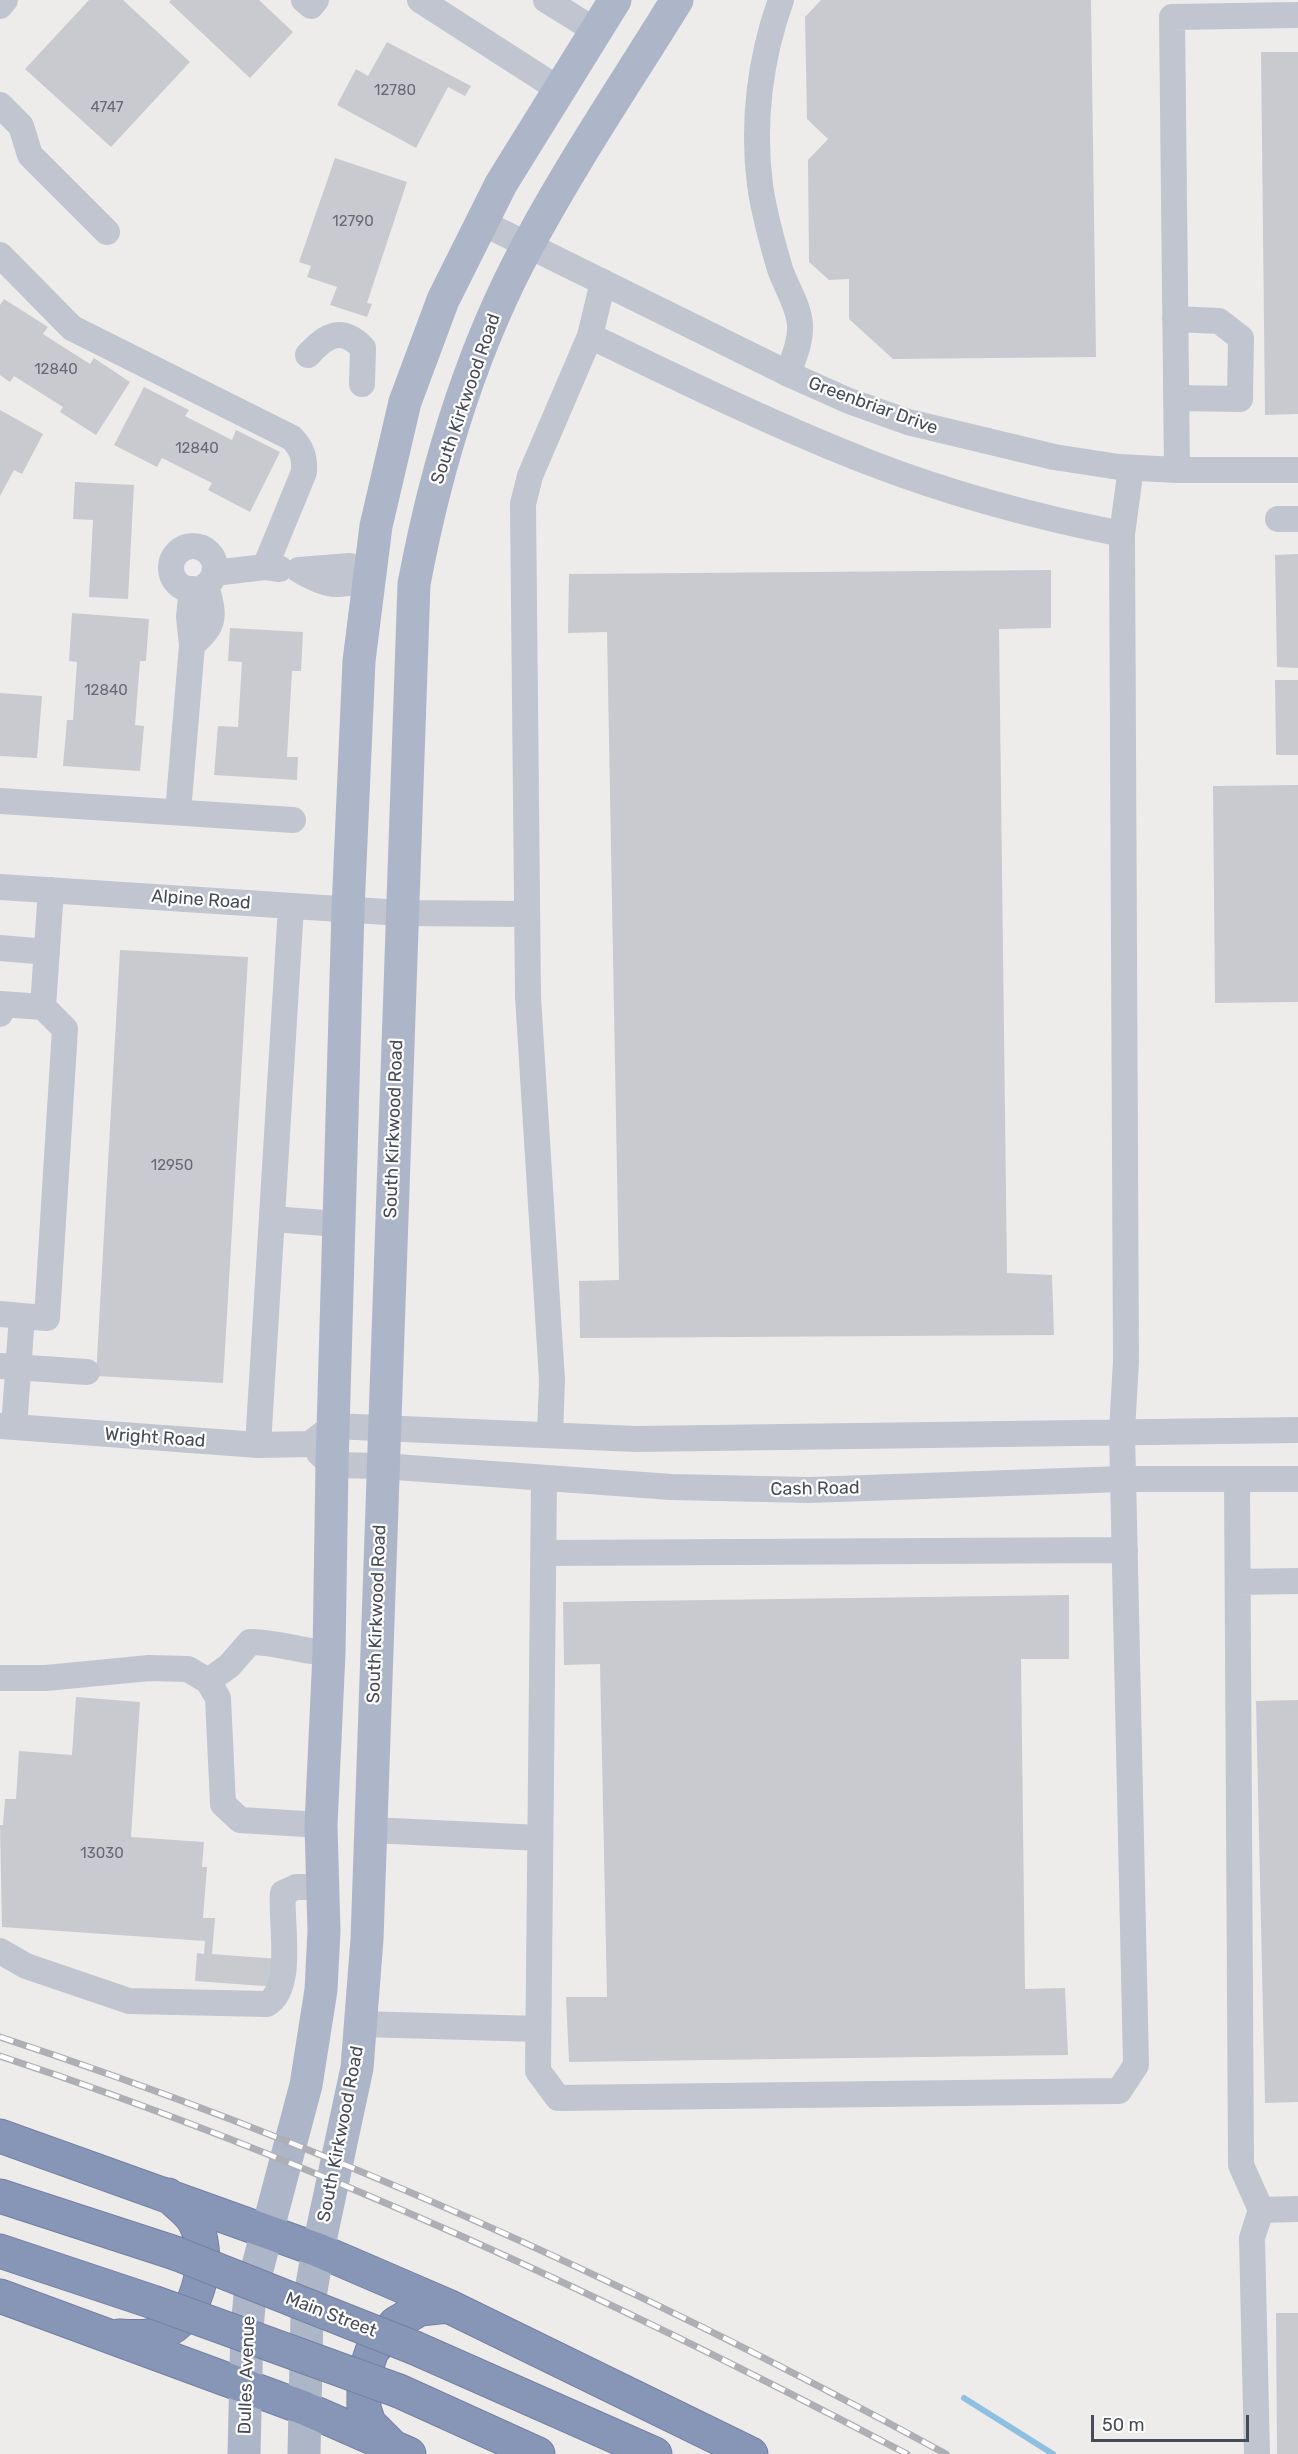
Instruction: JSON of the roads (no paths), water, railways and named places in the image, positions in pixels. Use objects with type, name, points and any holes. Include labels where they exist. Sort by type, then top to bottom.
[{"type":"highway","points":[[0,2136],[268,2230],[318,2250],[448,2306],[751,2454]]},
{"type":"highway","points":[[105,2335],[146,2338],[170,2329],[193,2303],[202,2276],[201,2240],[194,2220],[166,2194]]},
{"type":"highway","name":"Main Street","points":[[0,2196],[175,2253],[415,2348],[655,2454]]},
{"type":"highway","points":[[0,2251],[153,2302],[399,2391],[538,2454]]},
{"type":"highway","points":[[0,2297],[304,2408],[401,2450]]},
{"type":"highway","points":[[401,2450],[369,2423],[364,2408],[364,2375],[372,2351],[396,2323],[420,2309],[448,2306]]},
{"type":"main road","points":[[268,2230],[298,2120],[314,2050],[321,1990],[324,1931],[321,1825],[329,1653],[325,1445],[339,1224],[348,910],[360,661],[378,515],[405,402],[443,300],[481,222],[615,0]]},
{"type":"main road","name":"South Kirkwood Road","points":[[304,2408],[307,2314],[318,2250],[357,2068],[367,1932],[414,584],[425,524],[447,443],[499,303],[528,245],[676,0]]},
{"type":"main road","points":[[369,578],[414,584]]},
{"type":"main road","points":[[321,1825],[371,1830]]},
{"type":"main road","points":[[323,1887],[368,1888]]},
{"type":"main road","points":[[324,1931],[367,1932]]},
{"type":"main road","name":"Dulles Avenue","points":[[244,2454],[244,2387],[250,2296],[268,2230]]},
{"type":"main road","points":[[304,2408],[304,2454]]},
{"type":"street","points":[[0,6],[5,0]]},
{"type":"street","points":[[304,0],[311,6],[316,0]]},
{"type":"street","points":[[420,0],[560,90]]},
{"type":"street","points":[[546,0],[596,31]]},
{"type":"street","points":[[781,0],[766,48],[759,92],[757,141],[760,185],[768,224],[800,325],[797,346],[788,374]]},
{"type":"street","points":[[1177,470],[1172,17],[1298,15]]},
{"type":"street","points":[[0,105],[21,126],[30,155],[107,232]]},
{"type":"street","name":"Greenbriar Drive","points":[[481,222],[788,374],[849,401],[908,422],[1054,457],[1131,468],[1298,470]]},
{"type":"street","points":[[0,255],[72,328],[292,438],[302,449],[305,460],[304,472],[265,567]]},
{"type":"street","points":[[550,1435],[552,1380],[528,997],[523,504],[530,476],[590,336],[603,282]]},
{"type":"street","points":[[1175,319],[1219,321],[1241,338],[1240,399],[1176,398]]},
{"type":"street","points":[[308,355],[323,339],[334,335],[345,336],[357,342],[363,348],[362,384]]},
{"type":"street","points":[[590,336],[756,414],[869,463],[1039,518],[1122,534]]},
{"type":"street","points":[[544,1479],[537,2071],[558,2098],[1119,2091],[1136,2065],[1122,1431],[1126,1361],[1122,534],[1131,468]]},
{"type":"street","points":[[178,813],[192,645],[189,617],[204,583],[265,567],[299,570],[350,566],[369,578]]},
{"type":"street","points":[[0,801],[293,820]]},
{"type":"street","name":"Alpine Road","points":[[0,887],[401,913],[527,914]]},
{"type":"street","points":[[43,1007],[51,890]]},
{"type":"street","points":[[258,1445],[291,906]]},
{"type":"street","points":[[0,948],[46,952]]},
{"type":"street","points":[[0,1014],[1,1004],[43,1007],[65,1029],[47,1317],[11,1315],[7,1427]]},
{"type":"street","points":[[272,1219],[339,1224]]},
{"type":"street","points":[[9,1366],[87,1372]]},
{"type":"street","points":[[383,1426],[636,1439],[1298,1430]]},
{"type":"street","name":"Wright Road","points":[[7,1427],[258,1445],[325,1445],[383,1426]]},
{"type":"street","name":"Cash Road","points":[[325,1445],[382,1466],[671,1487],[809,1490],[1123,1479],[1298,1479]]},
{"type":"street","points":[[1237,1479],[1241,2165],[1261,2210],[1252,2238],[1257,2454]]},
{"type":"street","points":[[543,1553],[1125,1550]]},
{"type":"street","points":[[1238,1582],[1298,1581]]},
{"type":"street","points":[[208,1681],[229,1666],[250,1642],[273,1642],[308,1652],[329,1653]]},
{"type":"street","points":[[0,1677],[46,1677],[158,1668],[188,1669],[208,1681],[218,1698],[223,1804],[240,1820],[321,1825]]},
{"type":"street","points":[[371,1830],[540,1838]]},
{"type":"street","points":[[0,1951],[26,1966],[129,2001],[267,2004],[273,2000],[283,1976],[284,1893],[296,1887],[323,1887]]},
{"type":"street","points":[[360,2024],[538,2030]]},
{"type":"street","points":[[1261,2210],[1298,2209]]},
{"type":"waterway","points":[[964,2398],[1053,2454]]},
{"type":"railway","points":[[0,2037],[243,2124],[363,2172],[482,2224],[717,2334],[946,2454]]},
{"type":"railway","points":[[0,2056],[233,2140],[462,2236],[686,2341],[907,2454]]}]
